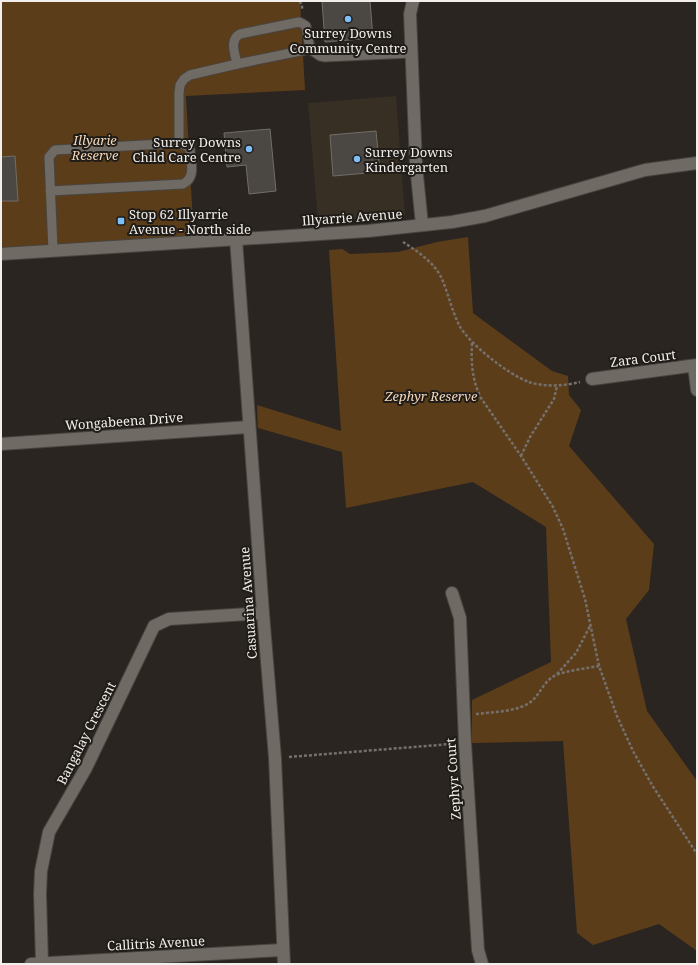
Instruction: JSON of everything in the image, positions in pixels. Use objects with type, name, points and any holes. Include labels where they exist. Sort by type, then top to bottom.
[{"type":"street","points":[[413,1],[410,14],[416,166],[422,225]]},
{"type":"street","name":"Illyarrie Avenue","points":[[1,254],[368,231],[452,222],[484,216],[645,170],[697,163]]},
{"type":"street","name":"Casuarina Avenue","points":[[236,239],[274,758],[284,964]]},
{"type":"street","points":[[696,365],[697,390]]},
{"type":"street","name":"Zara Court","points":[[592,378],[696,365]]},
{"type":"street","name":"Wongabeena Drive","points":[[1,444],[249,427]]},
{"type":"street","name":"Zephyr Court","points":[[452,593],[460,618],[465,743],[478,950],[482,964]]},
{"type":"street","name":"Bangalay Crescent","points":[[36,964],[42,871],[49,832],[86,768],[154,626],[169,619],[263,613]]},
{"type":"street","name":"Callitris Avenue","points":[[36,964],[283,950]]},
{"type":"lane","points":[[236,64],[233,43],[236,36],[299,22],[306,26],[310,49],[320,56],[412,53]]},
{"type":"lane","points":[[179,143],[179,93],[180,85],[184,79],[190,75],[236,64],[310,49]]},
{"type":"lane","points":[[50,191],[183,184],[188,182],[192,176],[190,150],[185,145],[179,143],[55,150],[49,157],[50,191],[54,250]]},
{"type":"path","points":[[403,242],[420,253],[432,264],[442,278],[459,325],[472,343],[507,370],[529,382],[557,386],[573,384],[592,378]]},
{"type":"path","points":[[472,343],[471,360],[475,387],[480,398],[521,456],[553,507],[563,529],[585,599],[599,666],[617,716],[633,751],[652,785],[697,854]]},
{"type":"path","points":[[521,456],[530,437],[554,399],[557,386]]},
{"type":"path","points":[[557,675],[576,653],[590,626]]},
{"type":"path","points":[[464,714],[499,711],[521,707],[533,700],[541,688],[550,679],[557,675],[599,666]]},
{"type":"path","points":[[274,758],[465,743]]},
{"type":"shaded area","name":"Surrey Downs Kindergarten","points":[[396,96],[405,215],[318,222],[308,103]]},
{"type":"green space","name":"Illyarie Reserve","points":[[1,1],[300,1],[305,90],[186,96],[194,242],[1,254]]},
{"type":"green space","name":"Zephyr Reserve","points":[[468,237],[473,313],[552,371],[568,376],[569,395],[581,410],[569,446],[654,544],[649,590],[626,619],[647,711],[697,781],[697,951],[659,924],[593,945],[577,933],[563,741],[472,743],[472,700],[551,662],[546,527],[473,482],[346,508],[342,452],[258,428],[257,405],[341,431],[329,250],[342,249],[350,254],[398,252],[437,242]]},
{"type":"building","name":"Surrey Downs Community Centre","points":[[322,1],[370,1],[373,38],[325,42]]},
{"type":"building","name":"Surrey Downs Child Care Centre","points":[[270,129],[276,191],[249,194],[246,165],[227,167],[224,133]]},
{"type":"building","points":[[376,131],[380,172],[333,176],[330,135]]},
{"type":"building","points":[[15,156],[18,201],[1,201],[1,157]]},
{"type":"place","name":"Surrey Downs Community Centre","points":[[348,19]]},
{"type":"place","name":"Surrey Downs Child Care Centre","points":[[249,149]]},
{"type":"place","name":"Surrey Downs Kindergarten","points":[[357,159]]},
{"type":"place","name":"Stop 62 Illyarrie Avenue - North side","points":[[121,221]]}]
